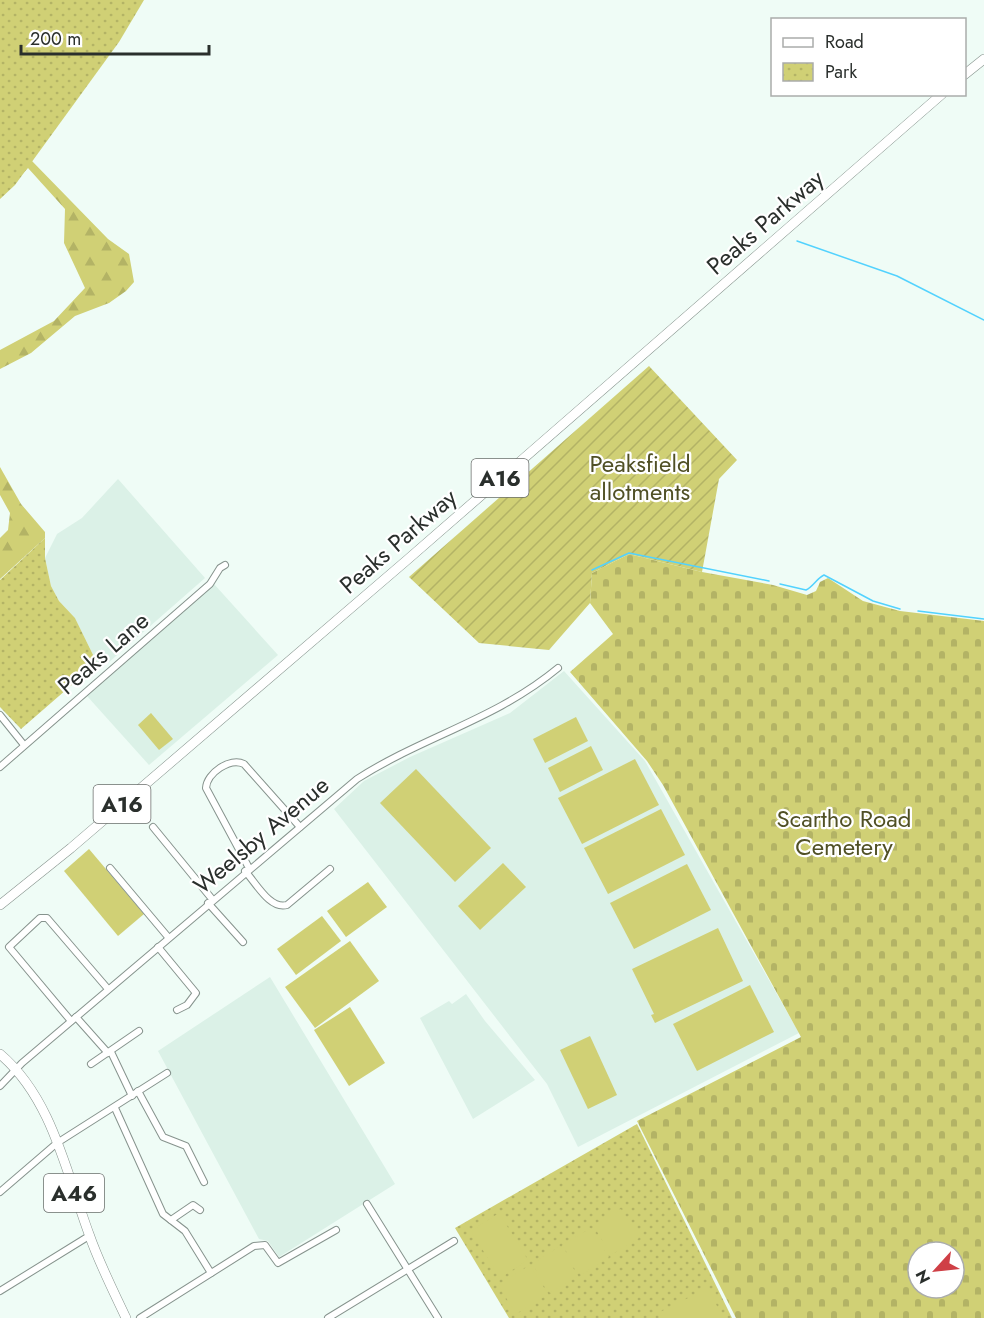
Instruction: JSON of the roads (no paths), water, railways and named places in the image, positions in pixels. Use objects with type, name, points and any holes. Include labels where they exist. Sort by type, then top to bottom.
[{"type":"highway","points":[[966,73],[984,58]]},
{"type":"highway","name":"Peaks Parkway","points":[[0,906],[407,560],[940,96]]},
{"type":"highway","name":"A46","points":[[0,1054],[34,1095],[57,1143],[89,1236],[126,1318]]},
{"type":"street","name":"Peaks Lane","points":[[0,767],[210,584],[220,568],[225,565]]},
{"type":"street","name":"Weelsby Avenue","points":[[0,1086],[22,1063],[247,869],[357,779],[378,765],[505,706],[558,668]]},
{"type":"street","points":[[0,715],[24,745]]},
{"type":"street","points":[[300,827],[244,764],[236,761],[228,762],[210,778],[206,788],[247,869],[272,903],[280,906],[287,905],[330,869]]},
{"type":"street","points":[[153,827],[243,942]]},
{"type":"street","points":[[110,868],[168,937]]},
{"type":"street","points":[[108,989],[47,918],[40,918],[9,947],[73,1019],[109,1053],[132,1096]]},
{"type":"street","points":[[158,947],[196,993],[187,1005],[177,1010]]},
{"type":"street","points":[[91,1064],[139,1031]]},
{"type":"street","points":[[0,1192],[57,1143],[167,1073]]},
{"type":"street","points":[[138,1091],[162,1137],[186,1146],[204,1182]]},
{"type":"street","points":[[115,1108],[163,1214],[185,1231],[211,1273]]},
{"type":"street","points":[[367,1204],[438,1318]]},
{"type":"street","points":[[171,1220],[193,1205],[200,1210]]},
{"type":"street","points":[[140,1318],[254,1246],[265,1245],[279,1263],[336,1230]]},
{"type":"street","points":[[0,1291],[89,1236]]},
{"type":"street","points":[[328,1318],[454,1241]]},
{"type":"waterway","points":[[797,241],[897,276],[984,320]]},
{"type":"waterway","points":[[592,570],[629,553],[769,581]]},
{"type":"waterway","points":[[780,584],[806,590],[824,575],[873,601],[900,609]]},
{"type":"waterway","points":[[918,611],[984,619]]},
{"type":"park label","name":"Peaksfield allotments","points":[[640,477]]},
{"type":"park label","name":"Scartho Road Cemetery","points":[[844,832]]}]
